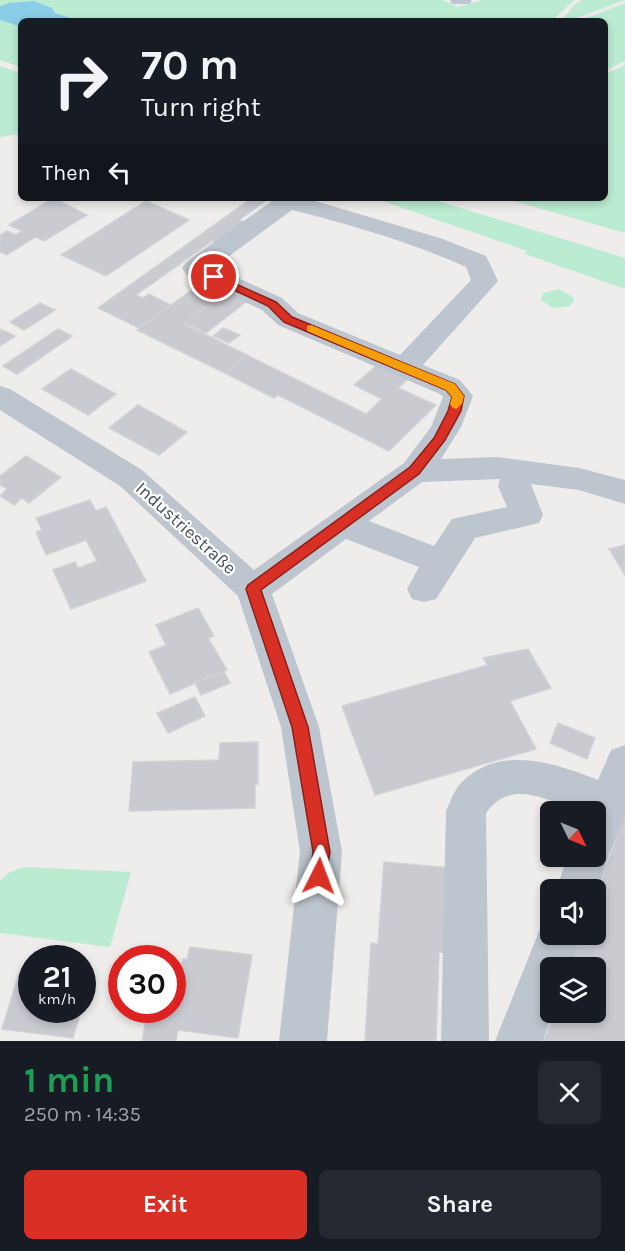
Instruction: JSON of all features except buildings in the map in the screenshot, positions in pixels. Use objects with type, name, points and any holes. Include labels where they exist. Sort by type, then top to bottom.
[{"type":"street","points":[[253,589],[415,471],[439,440],[455,411],[458,396],[450,387],[288,319],[272,304],[195,268],[288,201],[368,222],[447,249],[477,262],[485,281],[405,367]]},
{"type":"street","name":"Industriestraße","points":[[0,396],[131,478],[253,589],[300,727],[321,852],[303,1041]]},
{"type":"street","points":[[415,471],[455,468],[519,471],[579,479],[625,492]]},
{"type":"street","points":[[341,524],[432,576],[464,528],[527,515],[514,486],[519,471]]},
{"type":"street","points":[[606,813],[625,762]]},
{"type":"street","points":[[465,1041],[466,811],[477,794],[499,780],[522,776],[551,780],[578,801]]},
{"type":"street","points":[[519,1041],[556,945]]},
{"type":"green space","points":[[0,0],[443,0],[458,7],[483,0],[574,0],[555,18],[71,18],[55,13],[52,8],[39,3],[20,2],[0,6]]},
{"type":"green space","points":[[582,0],[625,0],[577,18],[564,18],[574,5]]},
{"type":"green space","points":[[625,3],[625,61],[608,70],[608,18],[587,18]]},
{"type":"green space","points":[[0,20],[18,26],[18,66],[0,60]]},
{"type":"green space","points":[[625,65],[625,233],[514,201],[608,201],[608,73]]},
{"type":"green space","points":[[0,66],[18,72],[18,134],[0,137]]},
{"type":"green space","points":[[383,201],[438,201],[622,257],[625,259],[625,289],[525,254],[527,251]]},
{"type":"green space","points":[[559,289],[573,297],[574,300],[570,306],[553,308],[541,300],[543,293]]},
{"type":"green space","points":[[24,867],[131,872],[111,945],[108,947],[0,933],[0,881],[8,873]]},
{"type":"water","points":[[34,1],[52,8],[55,13],[71,18],[18,18],[18,26],[0,20],[0,6]]},
{"type":"slow traffic","points":[[311,329],[450,387],[458,396],[456,404]]},
{"type":"route","points":[[214,277],[272,304],[288,319],[450,387],[458,396],[455,411],[439,440],[415,471],[253,589],[300,727],[321,852],[319,876]]}]
